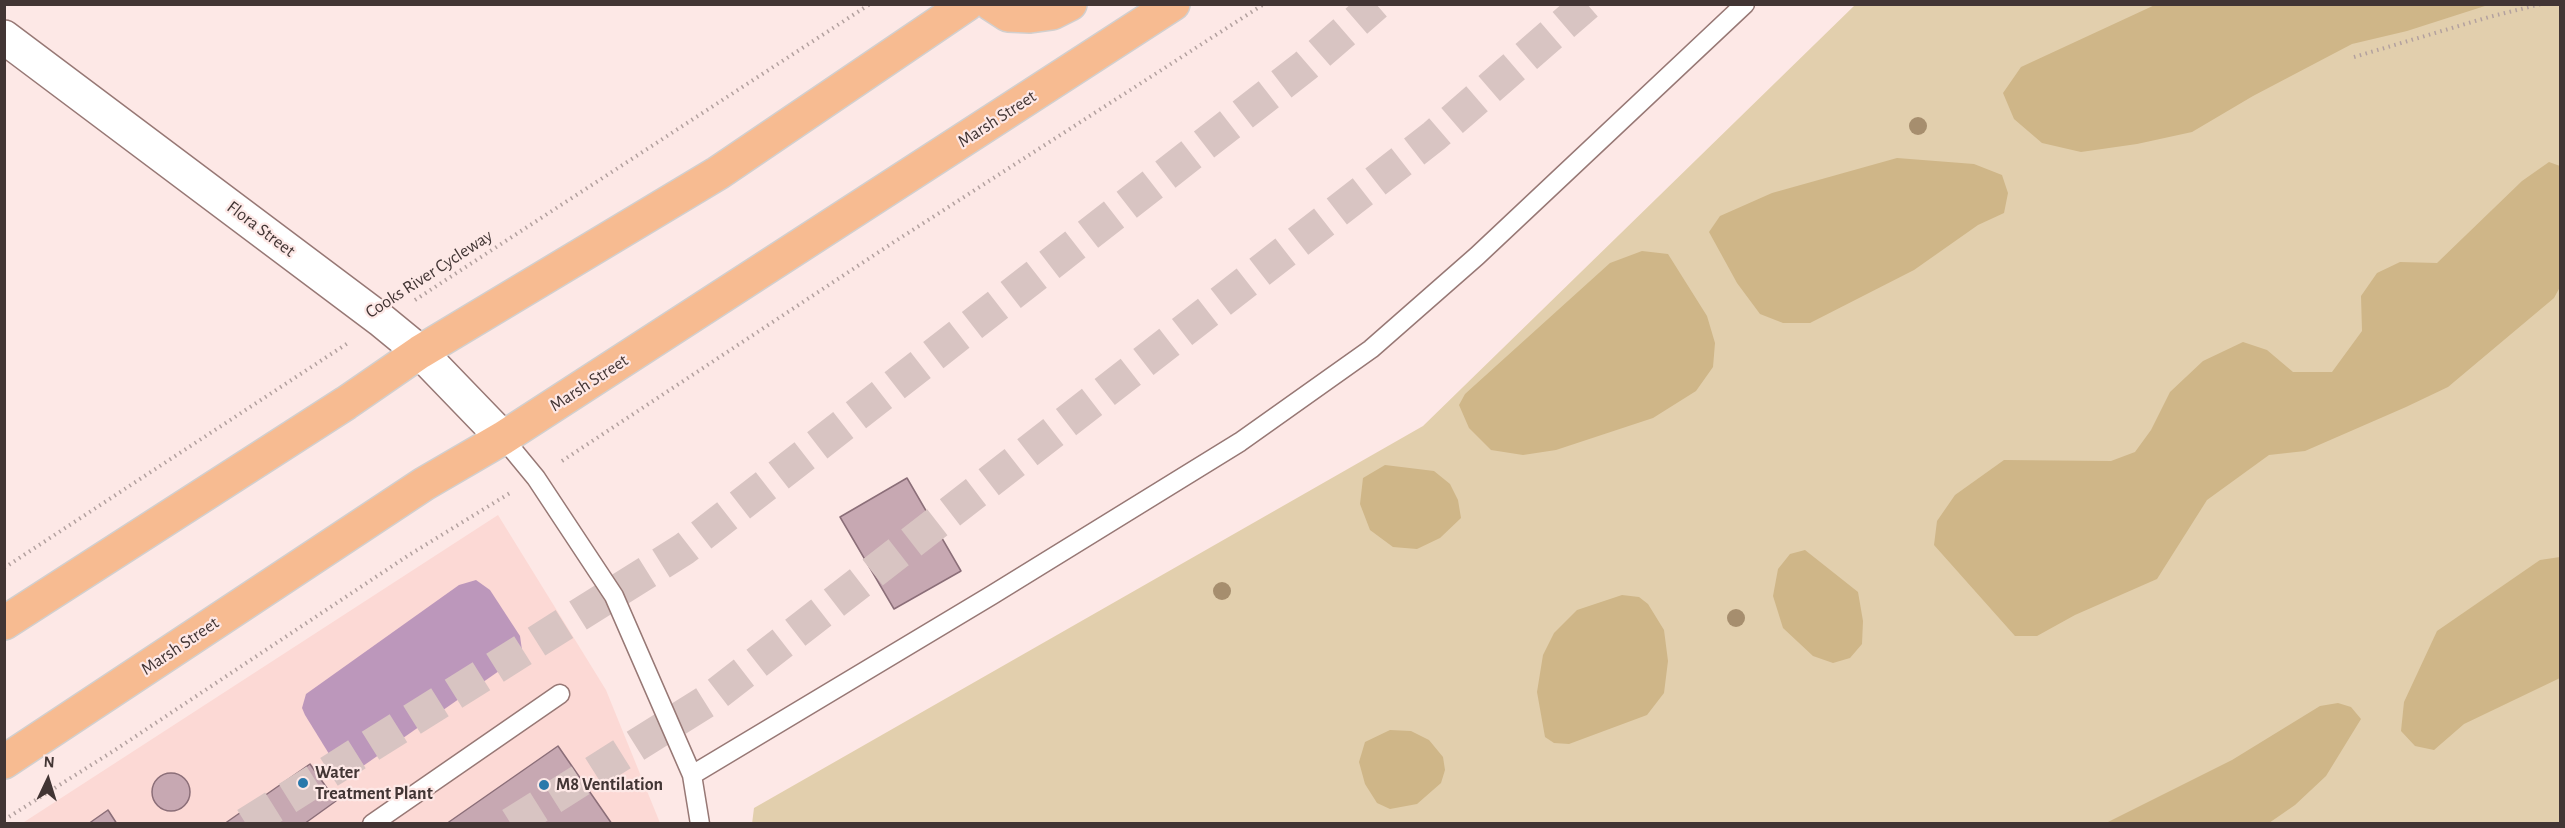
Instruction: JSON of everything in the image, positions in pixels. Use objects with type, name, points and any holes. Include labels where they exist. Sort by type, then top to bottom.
[{"type":"main road","points":[[4,623],[346,403],[420,352],[718,173],[967,4]]},
{"type":"main road","points":[[991,4],[1008,15],[1030,16],[1052,13],[1070,4]]},
{"type":"main road","name":"Marsh Street","points":[[4,762],[424,484],[503,438],[1173,4]]},
{"type":"main road","name":"Flora Street","points":[[4,37],[381,320],[420,352],[503,438]]},
{"type":"lane","points":[[692,775],[1240,442],[1371,349],[1477,256],[1745,4]]},
{"type":"lane","points":[[503,438],[536,478],[614,596],[692,775],[700,824]]},
{"type":"lane","points":[[372,824],[560,694]]},
{"type":"path","name":"Cooks River Cycleway","points":[[4,568],[319,363],[381,320],[428,292],[870,4]]},
{"type":"path","points":[[4,820],[116,750],[452,528],[536,478],[904,236],[1264,4]]},
{"type":"path","points":[[2354,57],[2541,4]]},
{"type":"shaded area","points":[[2157,4],[2488,5],[2407,31],[2352,44],[2253,96],[2192,132],[2137,144],[2081,152],[2042,143],[2014,119],[2003,93],[2021,67]]},
{"type":"shaded area","points":[[1855,5],[2560,5],[2560,823],[752,824],[754,808],[1423,426]]},
{"type":"shaded area","points":[[1897,158],[1974,164],[2002,175],[2008,193],[2004,213],[1978,225],[1914,270],[1810,323],[1783,323],[1760,314],[1737,283],[1709,232],[1720,216],[1772,193]]},
{"type":"shaded area","points":[[2549,162],[2560,166],[2560,287],[2554,298],[2448,387],[2305,451],[2269,455],[2207,500],[2157,579],[2075,615],[2037,636],[2015,636],[1934,545],[1937,521],[1955,495],[2004,460],[2111,461],[2135,452],[2151,430],[2170,392],[2203,361],[2243,342],[2267,350],[2293,372],[2332,372],[2362,331],[2361,296],[2377,273],[2400,262],[2437,263],[2522,181]]},
{"type":"shaded area","points":[[1642,251],[1668,254],[1707,316],[1715,343],[1713,367],[1696,391],[1653,418],[1556,450],[1523,455],[1491,450],[1469,428],[1459,405],[1465,394],[1610,263]]},
{"type":"shaded area","points":[[1385,465],[1434,471],[1450,484],[1458,500],[1461,518],[1440,538],[1417,549],[1393,547],[1370,530],[1360,504],[1363,478]]},
{"type":"shaded area","points":[[498,515],[606,690],[660,823],[21,824]]},
{"type":"shaded area","points":[[1805,550],[1858,592],[1863,621],[1862,644],[1850,658],[1833,663],[1813,656],[1783,628],[1773,596],[1778,569],[1790,554]]},
{"type":"shaded area","points":[[2560,557],[2560,678],[2464,724],[2434,750],[2415,746],[2401,731],[2404,702],[2437,631],[2540,560]]},
{"type":"shaded area","points":[[476,580],[490,590],[520,636],[522,650],[519,657],[363,766],[355,769],[341,768],[334,762],[305,715],[302,708],[306,694],[459,585]]},
{"type":"shaded area","points":[[1622,595],[1639,597],[1648,604],[1664,630],[1668,661],[1664,693],[1647,715],[1569,744],[1554,743],[1545,737],[1537,692],[1543,655],[1554,633],[1577,610]]},
{"type":"shaded area","points":[[2338,703],[2351,707],[2361,719],[2326,776],[2295,805],[2269,823],[2106,823],[2232,760],[2320,706]]},
{"type":"shaded area","points":[[1390,730],[1411,731],[1429,740],[1443,757],[1445,770],[1441,783],[1417,804],[1390,809],[1377,803],[1365,784],[1359,762],[1365,742]]},
{"type":"building","points":[[907,478],[961,571],[894,609],[840,517]]},
{"type":"building","name":"M8 Ventilation","points":[[558,746],[612,824],[446,824]]},
{"type":"building","name":"Water Treatment Plant","points":[[310,764],[336,801],[304,824],[224,824]]},
{"type":"building","points":[[171,773],[185,778],[190,792],[185,806],[171,811],[157,806],[152,792],[157,778]]},
{"type":"building","points":[[108,810],[117,824],[88,824]]},
{"type":"tunnel","points":[[246,824],[684,549],[1305,66],[1376,4]]},
{"type":"tunnel","points":[[511,824],[710,699],[1434,136],[1587,4]]},
{"type":"place","name":"Water Treatment Plant","points":[[303,783]]},
{"type":"place","name":"M8 Ventilation","points":[[544,785]]}]
